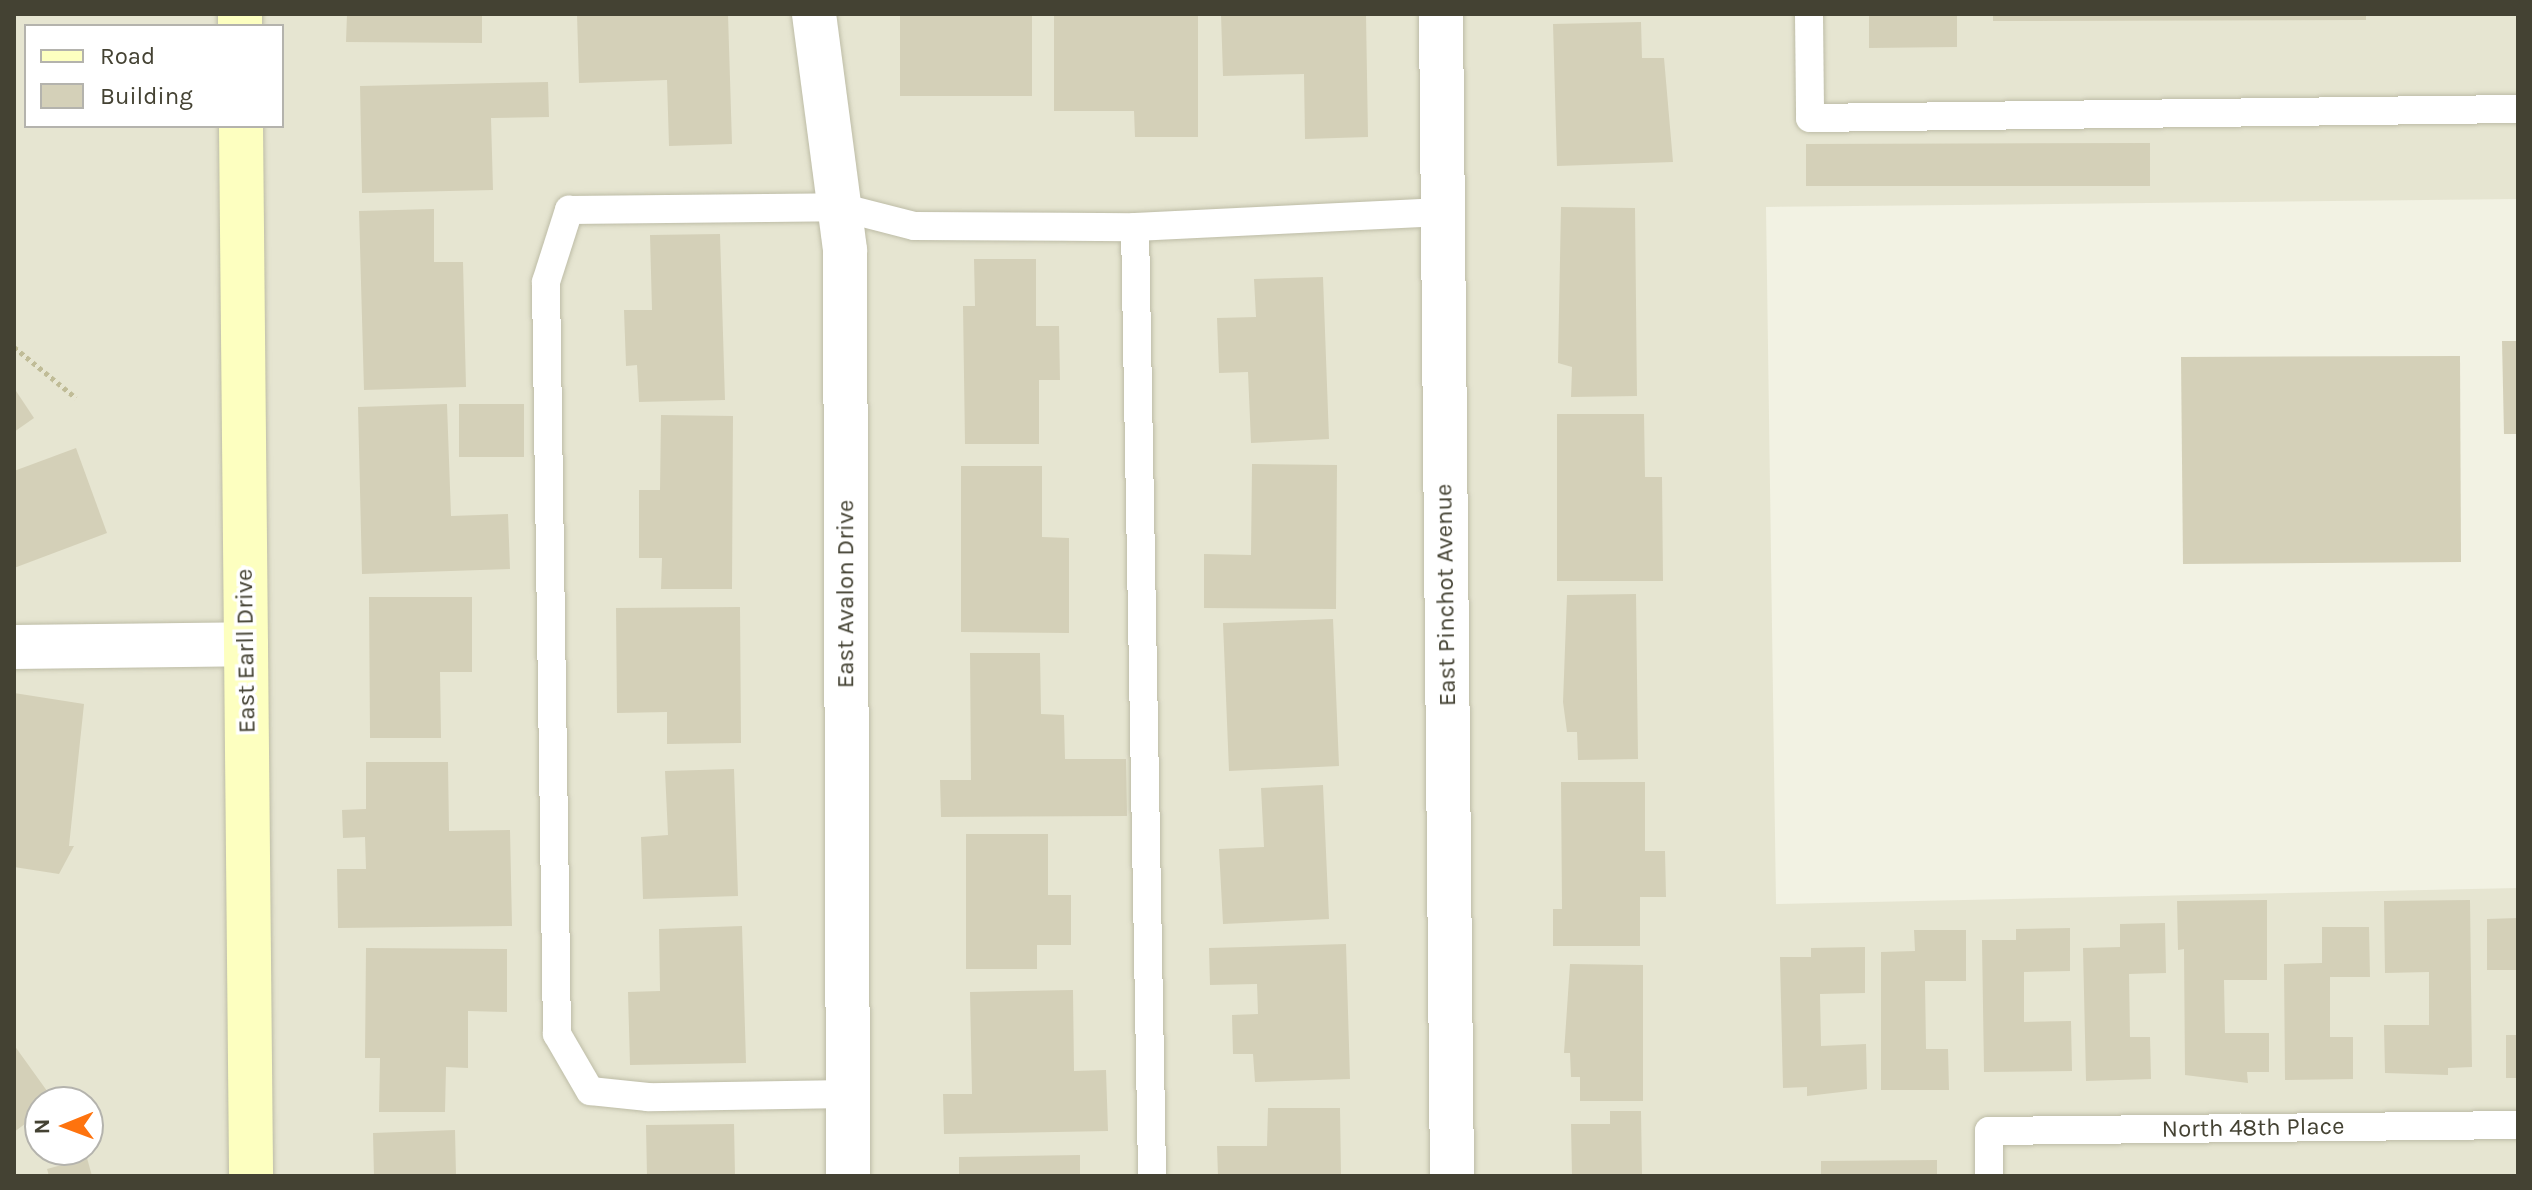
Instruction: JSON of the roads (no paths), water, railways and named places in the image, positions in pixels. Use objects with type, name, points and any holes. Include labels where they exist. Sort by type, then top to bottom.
[{"type":"street","name":"East Avalon Drive","points":[[814,14],[840,207],[848,1176]]},
{"type":"street","name":"East Pinchot Avenue","points":[[1441,14],[1452,1176]]},
{"type":"street","name":"East Earll Drive","points":[[241,128],[251,1176]]},
{"type":"street","points":[[14,647],[246,644]]},
{"type":"lane","points":[[1809,14],[1810,118],[2518,109]]},
{"type":"lane","points":[[848,1094],[648,1097],[590,1091],[557,1034],[546,282],[569,210],[840,207],[914,226],[1135,227],[1442,212]]},
{"type":"lane","points":[[1135,227],[1152,1176]]},
{"type":"lane","name":"North 48th Place","points":[[1989,1176],[1989,1131],[2518,1125]]}]
